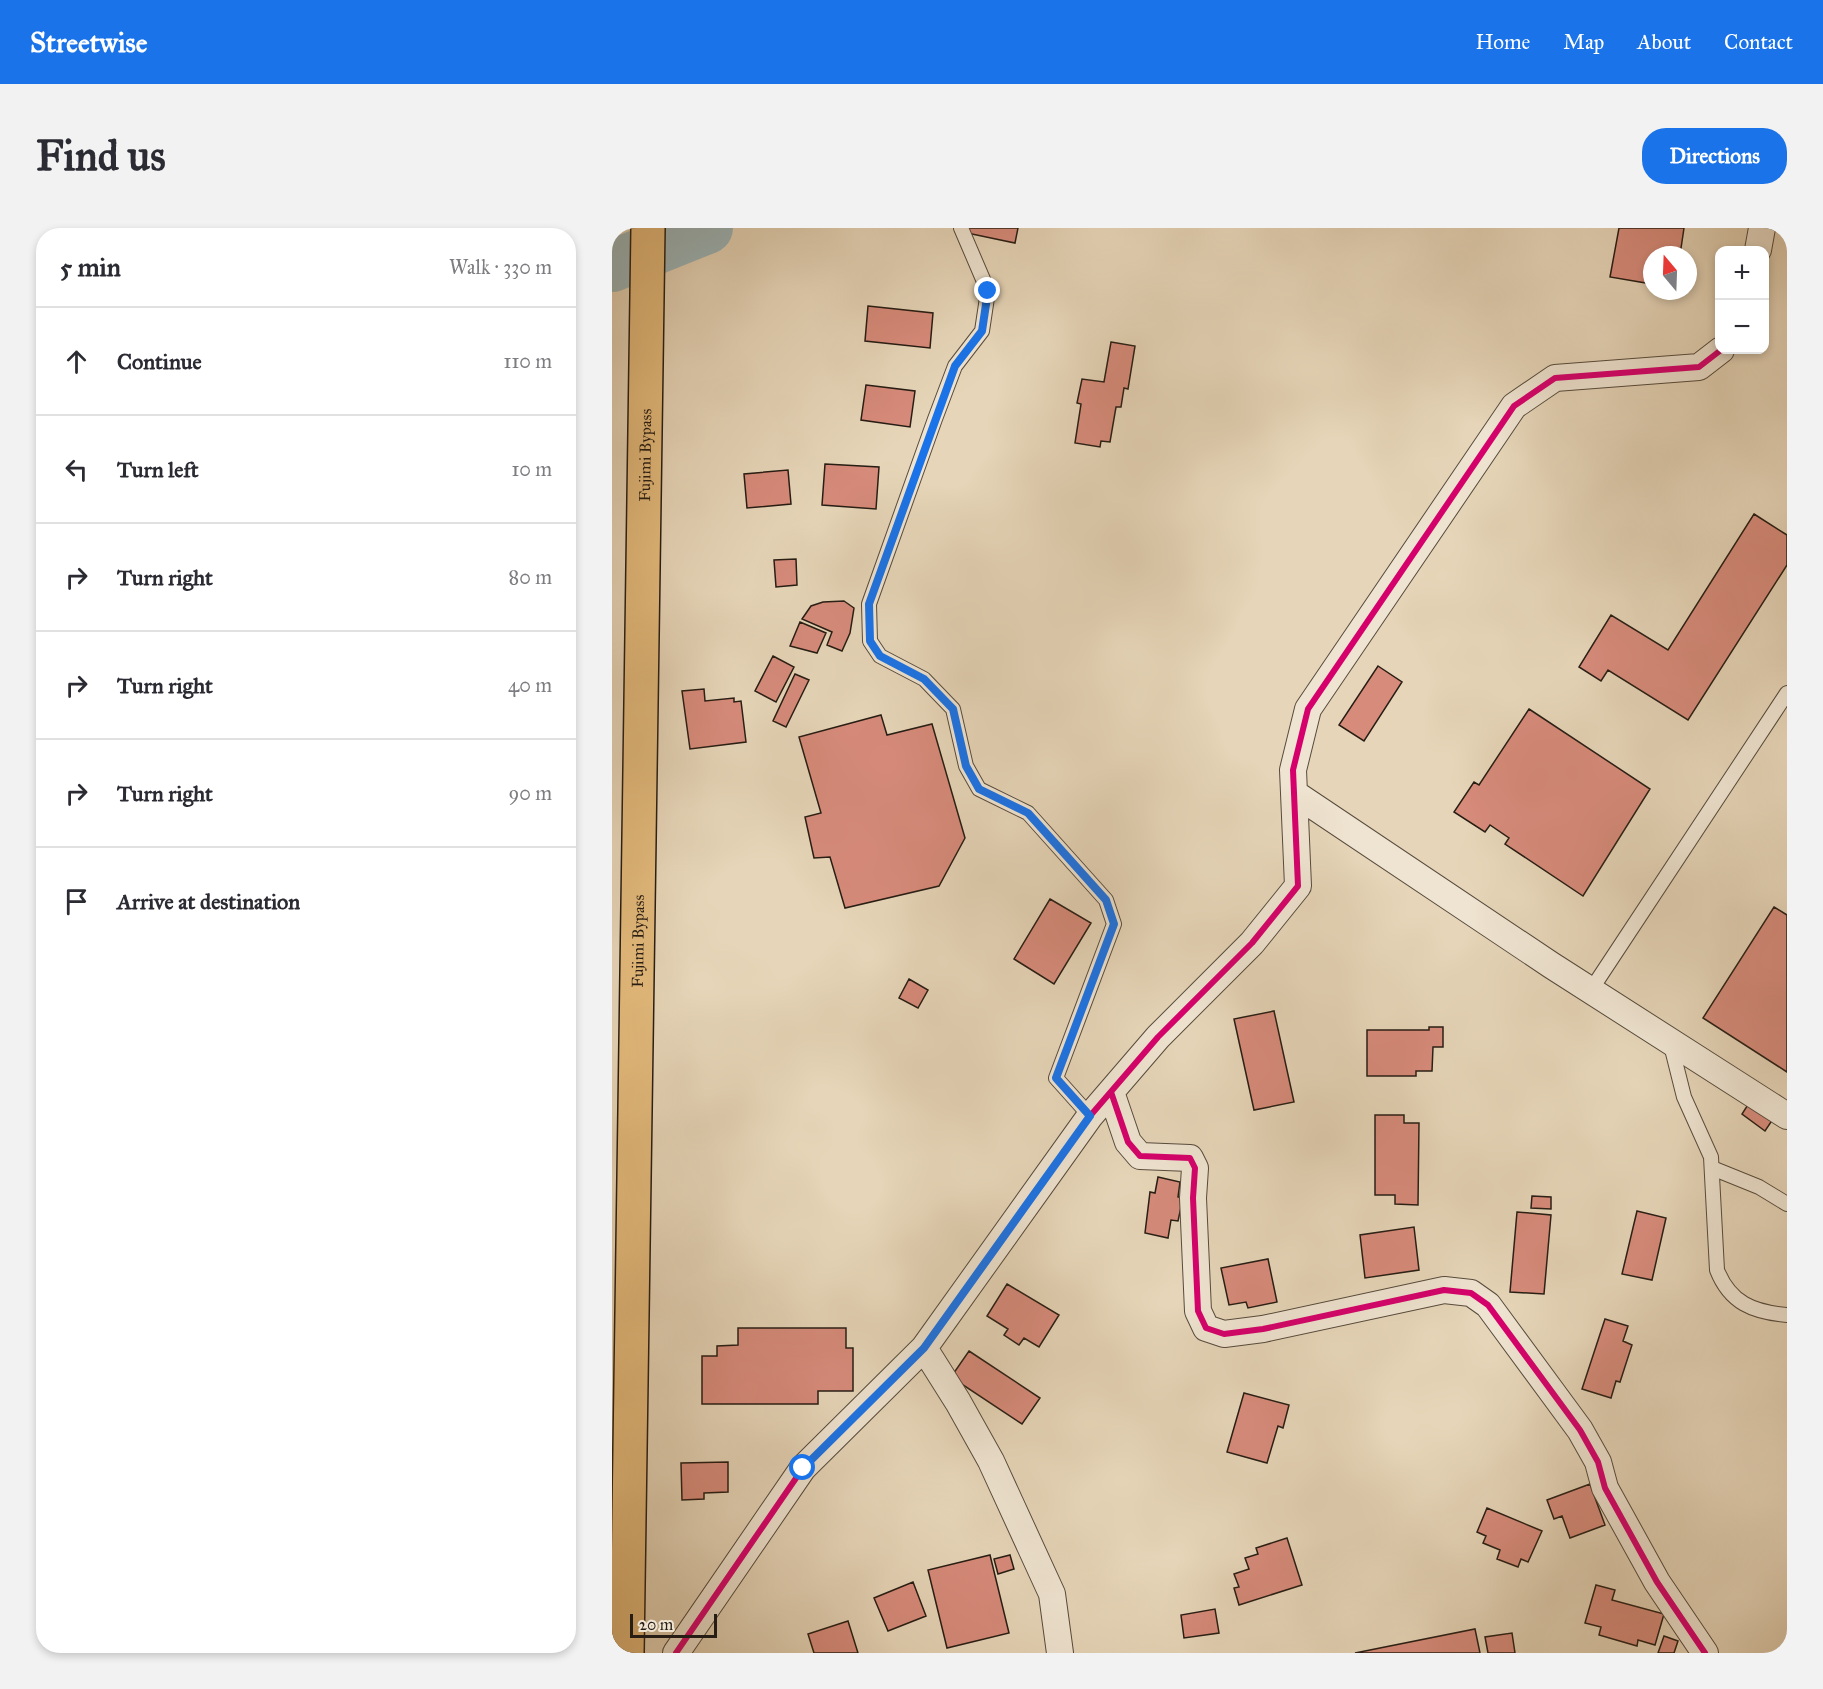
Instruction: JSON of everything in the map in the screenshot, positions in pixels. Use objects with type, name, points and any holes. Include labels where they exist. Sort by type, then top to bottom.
[{"type":"highway","name":"Fujimi Bypass","points":[[627,1653],[644,343],[648,228]]},
{"type":"street","points":[[1759,246],[1762,228]]},
{"type":"street","points":[[676,1653],[803,1468],[924,1348],[1090,1116],[1158,1037],[1252,943],[1298,886],[1293,770],[1308,709],[1514,406],[1555,378],[1699,367],[1716,354]]},
{"type":"street","points":[[1294,793],[1591,990],[1787,1116]]},
{"type":"street","points":[[1111,1092],[1128,1142],[1140,1156],[1190,1158],[1195,1168],[1193,1198],[1198,1311],[1206,1328],[1224,1334],[1263,1329],[1444,1290],[1471,1293],[1488,1305],[1580,1430],[1598,1462],[1605,1488],[1657,1582],[1705,1653]]},
{"type":"street","points":[[924,1348],[991,1461],[1052,1594],[1060,1653]]},
{"type":"lane","points":[[961,228],[988,291],[982,331],[955,366],[935,419],[869,604],[870,641],[880,656],[924,679],[953,709],[966,766],[979,789],[1028,813],[1106,900],[1114,924],[1056,1078],[1090,1116]]},
{"type":"lane","points":[[1591,990],[1787,693]]},
{"type":"lane","points":[[1670,1041],[1684,1097],[1703,1136],[1712,1168],[1717,1270],[1724,1288],[1749,1308],[1787,1315]]},
{"type":"lane","points":[[1712,1168],[1759,1187],[1787,1204]]},
{"type":"building","points":[[969,228],[1018,228],[1015,243],[967,233]]},
{"type":"building","points":[[1619,228],[1684,228],[1681,246],[1643,246],[1643,282],[1610,277]]},
{"type":"building","points":[[868,306],[933,313],[930,348],[865,341]]},
{"type":"building","points":[[1111,342],[1135,346],[1128,389],[1124,388],[1121,407],[1116,407],[1110,442],[1101,441],[1100,447],[1075,443],[1081,404],[1077,403],[1082,379],[1104,382]]},
{"type":"building","points":[[866,385],[915,391],[910,427],[861,420]]},
{"type":"building","points":[[825,464],[879,467],[876,509],[822,505]]},
{"type":"building","points":[[788,470],[791,504],[747,508],[744,474]]},
{"type":"building","points":[[1754,514],[1787,535],[1787,565],[1688,720],[1608,670],[1601,681],[1579,667],[1611,615],[1668,650]]},
{"type":"building","points":[[796,559],[797,585],[776,587],[774,560]]},
{"type":"building","points":[[844,601],[854,608],[850,633],[842,651],[827,645],[832,632],[802,619],[811,606],[823,602]]},
{"type":"building","points":[[800,622],[826,633],[817,653],[790,646]]},
{"type":"building","points":[[773,656],[794,667],[776,702],[755,691]]},
{"type":"building","points":[[1378,666],[1402,682],[1364,741],[1339,725]]},
{"type":"building","points":[[795,674],[809,680],[786,727],[773,721]]},
{"type":"building","points":[[704,689],[705,701],[734,698],[734,702],[741,701],[746,742],[690,749],[682,691]]},
{"type":"building","points":[[1529,709],[1650,789],[1583,896],[1505,844],[1509,838],[1490,825],[1485,832],[1454,812],[1474,782],[1479,785]]},
{"type":"building","points":[[881,715],[887,735],[932,724],[965,838],[939,886],[845,908],[830,857],[814,858],[805,817],[821,813],[799,737]]},
{"type":"building","points":[[1050,899],[1091,923],[1054,984],[1014,959]]},
{"type":"building","points":[[1774,907],[1787,915],[1787,1072],[1703,1018]]},
{"type":"building","points":[[909,979],[928,990],[918,1008],[899,998]]},
{"type":"building","points":[[1274,1011],[1294,1102],[1254,1110],[1234,1019]]},
{"type":"building","points":[[1429,1027],[1443,1027],[1443,1047],[1433,1047],[1432,1071],[1416,1071],[1416,1076],[1367,1076],[1367,1030],[1429,1030]]},
{"type":"building","points":[[1749,1103],[1773,1119],[1765,1131],[1742,1114]]},
{"type":"building","points":[[1375,1115],[1404,1115],[1404,1123],[1419,1123],[1418,1205],[1395,1204],[1395,1195],[1375,1195]]},
{"type":"building","points":[[1158,1177],[1180,1182],[1178,1197],[1183,1198],[1178,1221],[1171,1220],[1168,1238],[1145,1233],[1150,1192],[1155,1193]]},
{"type":"building","points":[[1532,1196],[1551,1197],[1551,1209],[1531,1208]]},
{"type":"building","points":[[1637,1211],[1666,1218],[1652,1280],[1622,1274]]},
{"type":"building","points":[[1517,1212],[1551,1215],[1544,1294],[1510,1292]]},
{"type":"building","points":[[1414,1227],[1419,1270],[1365,1278],[1360,1235]]},
{"type":"building","points":[[1268,1259],[1277,1302],[1248,1308],[1246,1302],[1229,1305],[1221,1268]]},
{"type":"building","points":[[1007,1284],[1059,1315],[1039,1347],[1024,1338],[1019,1345],[1004,1335],[1008,1329],[987,1316]]},
{"type":"building","points":[[1605,1319],[1628,1326],[1623,1341],[1632,1345],[1620,1382],[1616,1381],[1611,1398],[1582,1389]]},
{"type":"building","points":[[738,1328],[846,1328],[846,1348],[853,1348],[853,1391],[818,1391],[818,1404],[702,1404],[702,1356],[717,1356],[717,1346],[738,1345]]},
{"type":"building","points":[[969,1351],[1040,1398],[1022,1424],[951,1377]]},
{"type":"building","points":[[1244,1393],[1289,1405],[1283,1428],[1278,1426],[1267,1463],[1227,1452]]},
{"type":"building","points":[[728,1462],[728,1492],[704,1493],[704,1499],[682,1500],[681,1463]]},
{"type":"building","points":[[1590,1484],[1605,1525],[1570,1538],[1562,1516],[1554,1519],[1547,1500]]},
{"type":"building","points":[[1487,1508],[1542,1531],[1528,1562],[1521,1559],[1518,1567],[1497,1559],[1500,1550],[1483,1543],[1486,1536],[1477,1532]]},
{"type":"building","points":[[1287,1538],[1302,1585],[1239,1605],[1234,1588],[1239,1587],[1234,1574],[1249,1569],[1245,1558],[1258,1554],[1256,1548]]},
{"type":"building","points":[[990,1555],[1009,1633],[947,1648],[928,1570]]},
{"type":"building","points":[[1010,1555],[1014,1569],[998,1574],[994,1559]]},
{"type":"building","points":[[913,1582],[926,1616],[888,1631],[874,1598]]},
{"type":"building","points":[[1596,1585],[1615,1590],[1612,1600],[1664,1614],[1655,1645],[1638,1640],[1637,1646],[1599,1635],[1601,1627],[1585,1623]]},
{"type":"building","points":[[1215,1609],[1219,1633],[1184,1638],[1181,1615]]},
{"type":"building","points":[[848,1621],[858,1653],[814,1653],[808,1634]]},
{"type":"building","points":[[1475,1629],[1480,1653],[1355,1653]]},
{"type":"building","points":[[1512,1633],[1515,1653],[1488,1653],[1485,1637]]},
{"type":"building","points":[[1664,1636],[1678,1641],[1674,1653],[1658,1653]]},
{"type":"waterway","points":[[612,266],[707,228]]},
{"type":"cycle path","points":[[676,1653],[803,1468],[924,1348],[1090,1116],[1158,1037],[1252,943],[1298,886],[1293,770],[1308,709],[1514,406],[1555,378],[1699,367],[1716,354]]},
{"type":"cycle path","points":[[1111,1092],[1128,1142],[1140,1156],[1190,1158],[1195,1168],[1193,1198],[1198,1311],[1206,1328],[1224,1334],[1263,1329],[1444,1290],[1471,1293],[1488,1305],[1580,1430],[1598,1462],[1605,1488],[1657,1582],[1705,1653]]},
{"type":"route","points":[[803,1468],[924,1348],[1090,1116],[1056,1078],[1114,924],[1106,900],[1028,813],[979,789],[966,766],[953,709],[924,679],[880,656],[870,641],[869,604],[955,366],[982,331],[988,291]]}]
